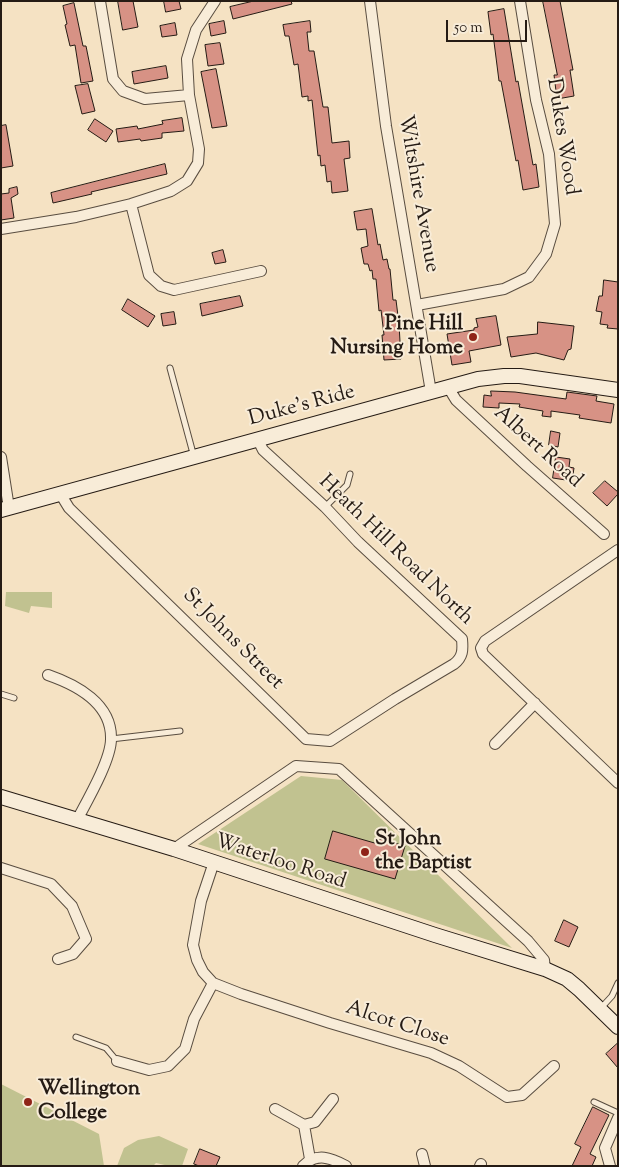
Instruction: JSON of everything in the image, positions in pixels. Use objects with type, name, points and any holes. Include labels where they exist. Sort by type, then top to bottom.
[{"type":"street","points":[[100,1],[113,80],[123,91],[145,99],[188,95]]},
{"type":"street","points":[[1,228],[76,217],[131,204],[171,191],[187,181],[198,163],[199,148],[188,95],[187,60],[196,30],[215,1]]},
{"type":"street","name":"Wiltshire Avenue","points":[[370,1],[386,126],[431,392]]},
{"type":"street","name":"Dukes Wood","points":[[417,305],[504,289],[529,277],[546,254],[556,224],[549,154],[536,100],[520,1]]},
{"type":"street","points":[[131,204],[149,275],[161,286],[174,290],[261,271]]},
{"type":"street","name":"Duke's Ride","points":[[5,509],[478,379],[504,376],[543,379],[618,390]]},
{"type":"street","name":"Albert Road","points":[[448,387],[456,400],[604,534]]},
{"type":"street","name":"Heath Hill Road North","points":[[258,440],[263,450],[462,639],[463,650],[461,658],[395,699]]},
{"type":"street","points":[[1,457],[5,509]]},
{"type":"street","name":"St Johns Street","points":[[61,494],[69,508],[306,739],[330,741],[395,699]]},
{"type":"street","points":[[618,550],[485,641],[481,648],[484,654],[618,783]]},
{"type":"street","points":[[48,675],[81,689],[98,704],[108,720],[111,740],[106,760],[77,820]]},
{"type":"street","points":[[495,744],[535,703]]},
{"type":"street","points":[[174,849],[296,766],[320,766],[339,769],[528,941],[544,960],[545,969]]},
{"type":"street","name":"Waterloo Road","points":[[1,797],[174,849],[545,969],[567,979],[618,1027]]},
{"type":"street","points":[[117,1062],[149,1070],[168,1066],[185,1049],[194,1019],[213,983],[202,972],[193,945],[201,901],[214,862]]},
{"type":"street","points":[[1,868],[51,884],[72,906],[86,939],[73,954],[58,959]]},
{"type":"street","name":"Alcot Close","points":[[213,983],[330,1023],[431,1053],[460,1066],[507,1097],[522,1096],[554,1066]]},
{"type":"street","points":[[275,1109],[304,1125],[315,1122],[333,1099]]},
{"type":"street","points":[[610,1166],[605,1148],[618,1118]]},
{"type":"street","points":[[304,1125],[307,1162],[326,1157],[346,1166]]},
{"type":"street","points":[[422,1154],[425,1166]]},
{"type":"lane","points":[[170,368],[194,458]]},
{"type":"lane","points":[[325,507],[347,485],[350,474]]},
{"type":"lane","points":[[1,694],[14,698]]},
{"type":"lane","points":[[111,740],[180,732]]},
{"type":"lane","points":[[600,1008],[612,996],[618,984]]},
{"type":"lane","points":[[76,1038],[106,1048],[117,1062]]},
{"type":"lane","points":[[594,1102],[618,1113]]},
{"type":"green space","points":[[6,592],[52,592],[52,608],[31,606],[29,613],[5,606]]},
{"type":"green space","points":[[301,776],[342,780],[512,948],[198,844]]},
{"type":"green space","name":"Wellington College","points":[[1,1084],[99,1134],[104,1166],[1,1166]]},
{"type":"green space","points":[[159,1136],[188,1149],[182,1166],[156,1163],[153,1166],[117,1166],[124,1148],[138,1140]]},
{"type":"building","points":[[118,1],[133,1],[138,27],[123,30]]},
{"type":"building","points":[[164,1],[179,1],[181,9],[166,12]]},
{"type":"building","points":[[254,1],[291,1],[292,4],[233,19],[230,7]]},
{"type":"building","points":[[543,1],[560,1],[573,70],[570,70],[574,96],[557,99],[554,75],[557,75]]},
{"type":"building","points":[[74,3],[93,81],[81,83],[75,45],[70,46],[63,6]]},
{"type":"building","points":[[504,9],[516,82],[518,81],[533,165],[536,164],[539,187],[523,190],[501,81],[499,81],[488,12]]},
{"type":"building","points":[[224,21],[226,33],[211,36],[209,24]]},
{"type":"building","points":[[310,21],[311,32],[307,32],[309,51],[314,51],[323,107],[328,107],[332,143],[349,141],[350,158],[344,159],[348,191],[332,193],[331,181],[327,182],[325,165],[321,166],[320,155],[318,156],[312,100],[308,101],[308,96],[302,97],[298,64],[294,65],[289,36],[285,36],[283,25]]},
{"type":"building","points":[[175,23],[177,35],[162,37],[160,26]]},
{"type":"building","points":[[220,43],[224,64],[208,66],[205,45]]},
{"type":"building","points":[[166,66],[168,78],[134,84],[132,72]]},
{"type":"building","points":[[216,69],[227,126],[212,128],[201,72]]},
{"type":"building","points":[[88,84],[95,111],[82,114],[75,86]]},
{"type":"building","points":[[182,118],[184,131],[162,133],[162,138],[118,142],[116,129],[137,126],[138,129],[163,124],[162,121]]},
{"type":"building","points":[[95,119],[113,131],[106,142],[88,130]]},
{"type":"building","points":[[6,125],[13,166],[1,168],[1,126]]},
{"type":"building","points":[[165,164],[167,174],[53,203],[51,193]]},
{"type":"building","points":[[17,187],[18,194],[11,198],[14,218],[1,220],[1,194],[9,193],[9,189]]},
{"type":"building","points":[[372,209],[378,245],[380,244],[383,260],[387,259],[390,269],[393,300],[396,300],[401,359],[384,360],[382,335],[384,335],[381,310],[379,311],[376,279],[373,279],[372,270],[370,271],[368,264],[364,264],[361,248],[368,246],[366,229],[357,230],[354,212]]},
{"type":"building","points":[[223,250],[226,262],[215,264],[212,253]]},
{"type":"building","points":[[604,280],[618,282],[618,329],[607,328],[608,325],[600,324],[602,312],[596,311],[599,296],[602,296]]},
{"type":"building","points":[[240,296],[243,306],[202,316],[200,304]]},
{"type":"building","points":[[128,299],[155,316],[148,327],[122,310]]},
{"type":"building","points":[[174,312],[176,324],[163,326],[161,314]]},
{"type":"building","name":"Pine Hill Nursing Home","points":[[496,316],[501,345],[469,351],[471,362],[452,365],[447,334],[474,330],[474,328],[478,327],[476,319]]},
{"type":"building","points":[[538,322],[574,326],[571,349],[568,350],[564,360],[536,353],[511,357],[507,337],[537,334]]},
{"type":"building","points":[[491,391],[515,392],[566,399],[567,392],[597,396],[596,401],[614,404],[611,423],[579,418],[580,415],[551,411],[551,417],[542,416],[543,411],[519,407],[520,404],[499,403],[499,408],[483,407],[484,395],[491,396]]},
{"type":"building","points":[[551,431],[560,433],[558,447],[549,445]]},
{"type":"building","points":[[556,457],[570,459],[569,467],[574,468],[572,481],[553,478]]},
{"type":"building","points":[[605,481],[618,492],[607,506],[593,493]]},
{"type":"building","name":"St John the Baptist","points":[[333,831],[378,844],[380,839],[405,846],[395,879],[325,859]]},
{"type":"building","points":[[564,920],[578,927],[569,947],[555,941]]},
{"type":"building","points":[[618,1043],[618,1068],[606,1054]]},
{"type":"building","points":[[593,1107],[609,1115],[590,1154],[596,1157],[592,1166],[572,1166],[581,1147],[575,1144]]},
{"type":"building","points":[[200,1149],[220,1157],[216,1166],[199,1166],[194,1164]]},
{"type":"place","name":"Pine Hill Nursing Home","points":[[473,337]]},
{"type":"place","name":"St John the Baptist","points":[[365,852]]},
{"type":"place","name":"Wellington College","points":[[28,1102]]}]
